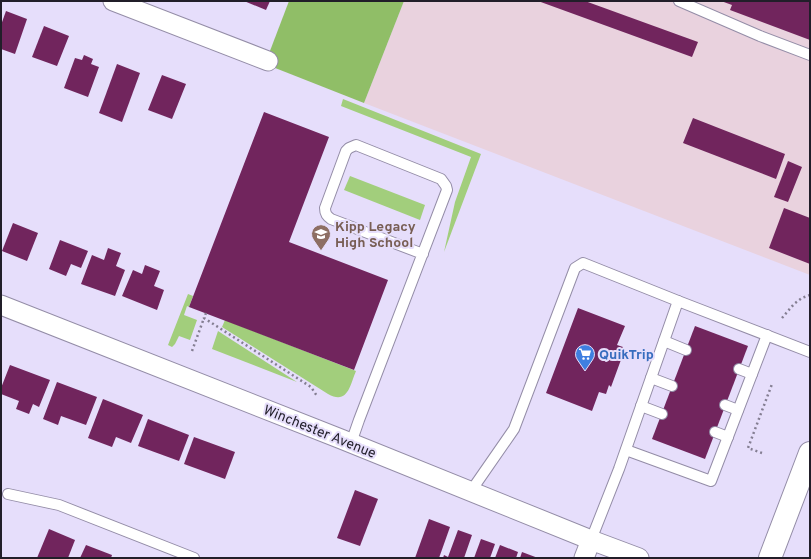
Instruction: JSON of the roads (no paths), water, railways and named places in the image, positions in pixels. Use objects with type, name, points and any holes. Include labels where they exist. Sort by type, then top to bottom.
[{"type":"main road","points":[[770,558],[810,453]]},
{"type":"street","points":[[113,1],[268,61]]},
{"type":"street","name":"Winchester Avenue","points":[[1,305],[639,558]]},
{"type":"street","points":[[584,558],[591,540]]},
{"type":"lane","points":[[679,1],[810,56]]},
{"type":"lane","points":[[351,443],[359,420],[423,254],[447,190],[441,179],[356,145],[349,148],[346,151],[325,208],[327,217],[423,254]]},
{"type":"lane","points":[[471,491],[514,429],[575,268],[583,263],[810,352]]},
{"type":"lane","points":[[591,540],[626,450],[678,301]]},
{"type":"lane","points":[[626,450],[712,481],[766,336]]},
{"type":"lane","points":[[664,341],[686,350]]},
{"type":"lane","points":[[739,369],[752,374]]},
{"type":"lane","points":[[651,378],[672,386]]},
{"type":"lane","points":[[725,405],[738,410]]},
{"type":"lane","points":[[641,406],[662,414]]},
{"type":"lane","points":[[715,432],[728,437]]},
{"type":"lane","points":[[8,494],[59,505],[194,558]]},
{"type":"place","name":"Kipp Legacy High School","points":[[321,251]]},
{"type":"place","name":"QuikTrip","points":[[585,371]]}]
